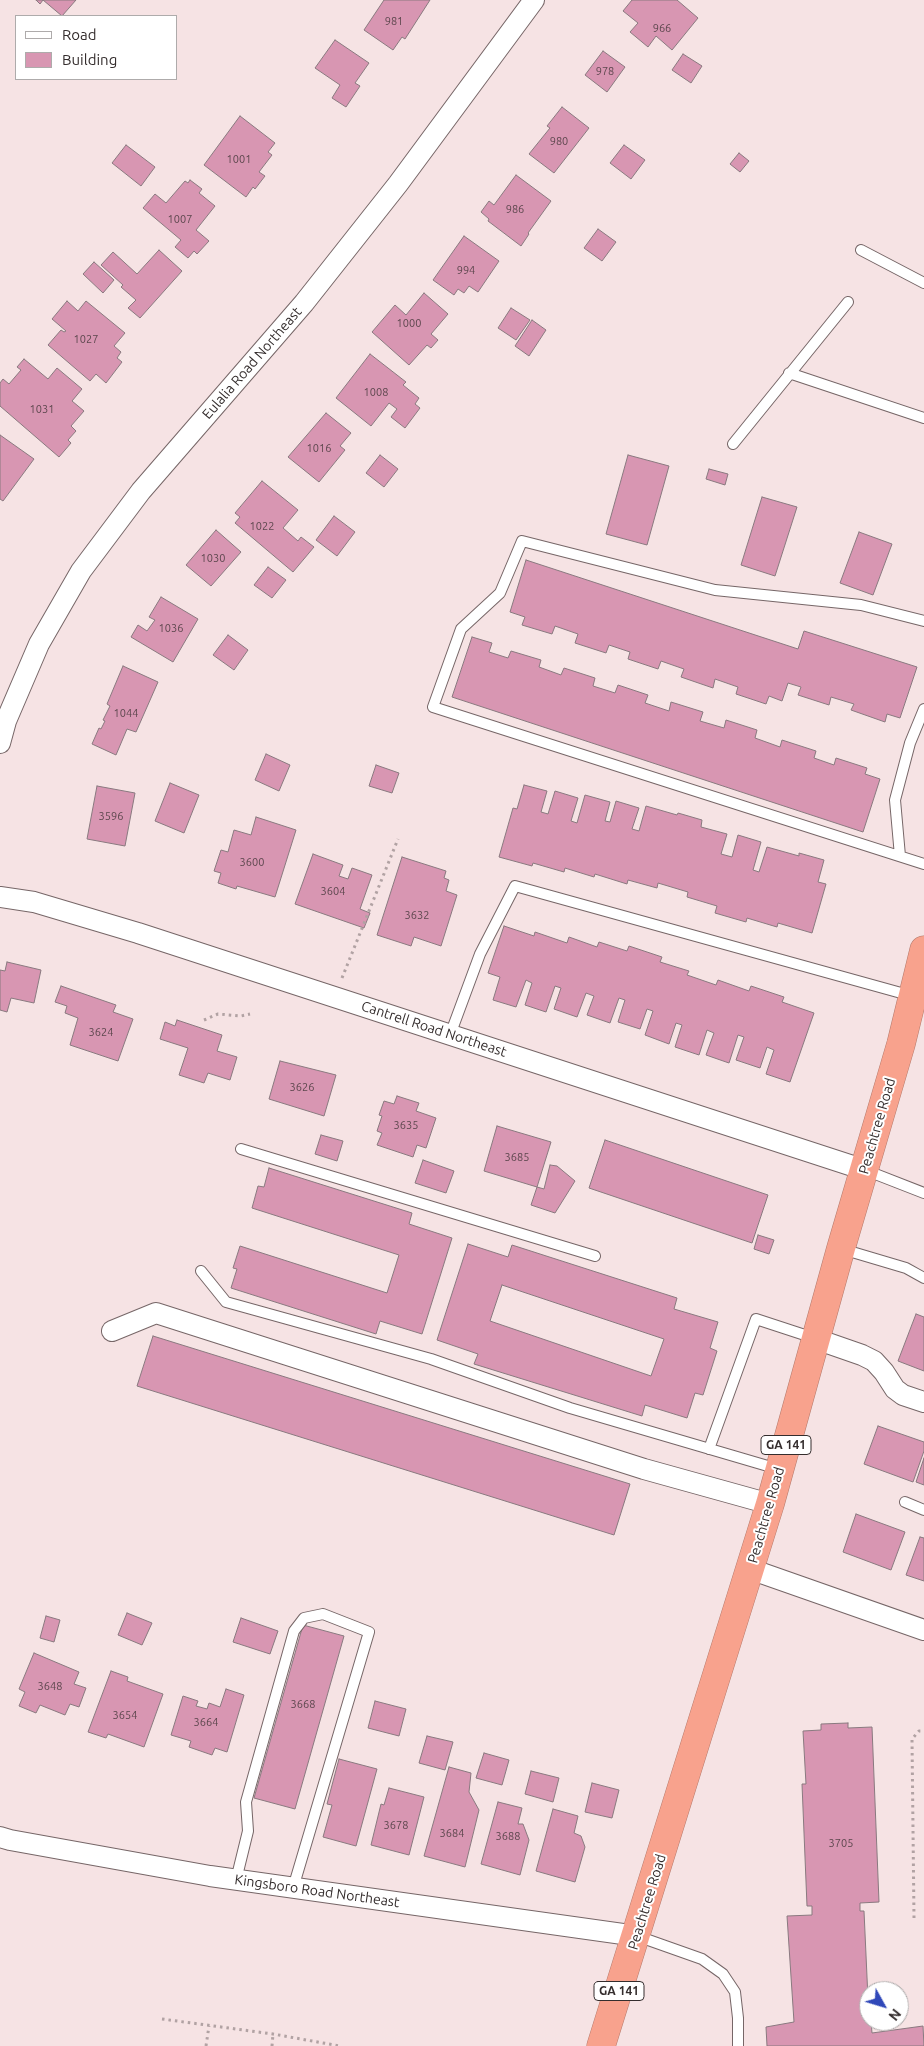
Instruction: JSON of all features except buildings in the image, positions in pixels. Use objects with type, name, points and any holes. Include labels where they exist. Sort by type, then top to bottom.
[{"type":"highway","name":"Peachtree Road","points":[[601,2046],[637,1936],[770,1504],[841,1248],[865,1170],[924,950]]},
{"type":"street","name":"Eulalia Road Northeast","points":[[0,743],[6,721],[39,644],[81,571],[141,491],[304,303],[398,184],[534,0]]},
{"type":"street","name":"Cantrell Road Northeast","points":[[0,897],[34,902],[138,933],[865,1170]]},
{"type":"street","points":[[112,1331],[156,1313],[644,1469],[770,1504]]},
{"type":"street","points":[[816,1339],[874,1361],[895,1389],[903,1395],[924,1402]]},
{"type":"street","points":[[750,1569],[924,1630]]},
{"type":"street","name":"Kingsboro Road Northeast","points":[[0,1837],[236,1880],[637,1936]]},
{"type":"lane","points":[[860,250],[924,283]]},
{"type":"lane","points":[[733,444],[848,302]]},
{"type":"lane","points":[[789,373],[924,418]]},
{"type":"lane","points":[[924,621],[861,605],[715,590],[522,541],[500,593],[461,629],[433,707],[924,864]]},
{"type":"lane","points":[[900,856],[895,800],[910,743],[924,709]]},
{"type":"lane","points":[[450,1035],[480,954],[515,886],[913,996]]},
{"type":"lane","points":[[241,1149],[594,1256]]},
{"type":"lane","points":[[865,1170],[924,1193]]},
{"type":"lane","points":[[841,1248],[906,1268],[924,1278]]},
{"type":"lane","points":[[201,1271],[226,1302],[431,1360],[570,1408],[779,1469]]},
{"type":"lane","points":[[709,1449],[756,1319],[816,1339]]},
{"type":"lane","points":[[905,1502],[924,1510]]},
{"type":"lane","points":[[236,1880],[248,1831],[246,1802],[294,1631],[304,1618],[323,1614],[369,1632],[293,1888]]},
{"type":"lane","points":[[637,1936],[702,1959],[723,1974],[735,1992],[738,2018],[738,2046]]},
{"type":"path","points":[[341,981],[398,839]]},
{"type":"path","points":[[204,1020],[218,1014],[241,1016],[250,1014]]},
{"type":"path","points":[[914,1918],[912,1739],[919,1731],[924,1731]]},
{"type":"path","points":[[162,2019],[274,2034],[326,2045],[340,2046]]},
{"type":"path","points":[[206,2046],[209,2026]]},
{"type":"path","points":[[272,2046],[274,2034]]}]
